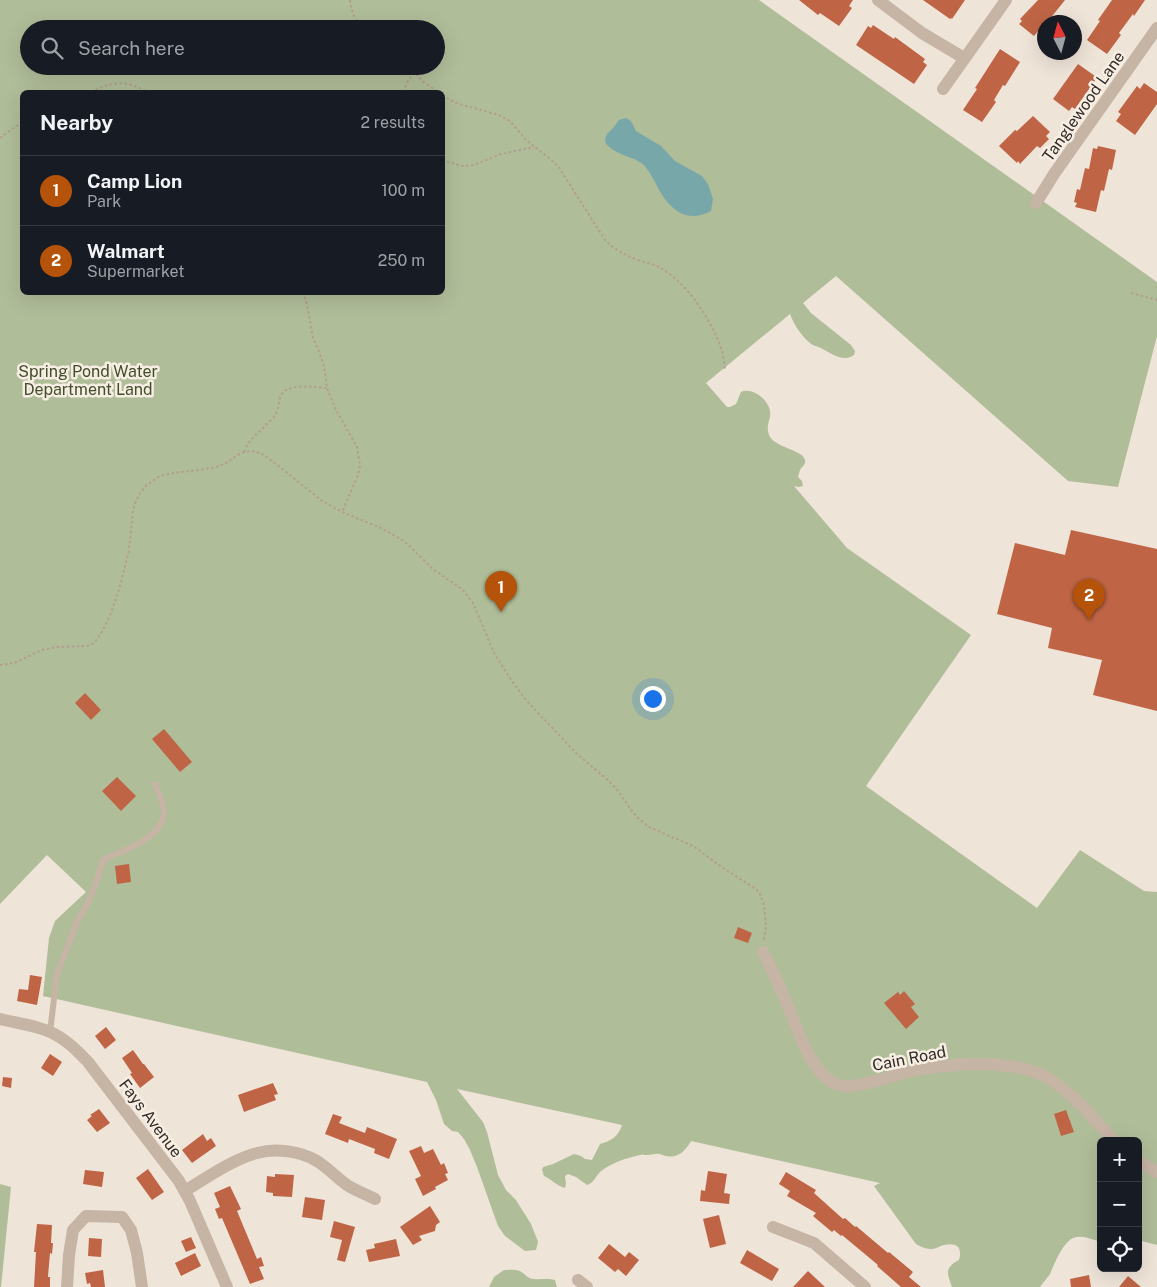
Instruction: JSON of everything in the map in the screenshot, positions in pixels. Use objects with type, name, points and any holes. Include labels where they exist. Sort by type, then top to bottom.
[{"type":"street","points":[[878,0],[922,33],[964,58]]},
{"type":"street","points":[[943,89],[1006,0]]},
{"type":"street","name":"Tanglewood Lane","points":[[1036,203],[1054,174],[1157,28]]},
{"type":"street","name":"Cain Road","points":[[763,952],[806,1048],[818,1070],[832,1083],[841,1086],[855,1086],[916,1070],[954,1066],[990,1065],[1022,1069],[1046,1077],[1070,1094],[1110,1137]]},
{"type":"street","name":"Fays Avenue","points":[[0,1019],[50,1032],[65,1040],[88,1062],[179,1181],[227,1287]]},
{"type":"street","points":[[185,1191],[242,1159],[257,1153],[286,1151],[301,1154],[317,1161],[349,1186],[375,1199]]},
{"type":"street","points":[[1142,1163],[1157,1172]]},
{"type":"street","points":[[67,1287],[70,1244],[73,1230],[86,1216],[122,1217],[131,1230],[137,1253],[142,1287]]},
{"type":"street","points":[[773,1227],[814,1243],[865,1287]]},
{"type":"lane","points":[[50,1032],[58,974],[77,922],[88,905],[103,860],[141,842],[151,835],[160,824],[164,813],[160,794],[155,784]]},
{"type":"path","points":[[350,0],[351,11],[356,20]]},
{"type":"path","points":[[404,90],[413,75]]},
{"type":"path","points":[[417,75],[422,81],[435,90]]},
{"type":"path","points":[[95,90],[114,83],[127,83],[145,90]]},
{"type":"path","points":[[445,97],[459,104],[505,118],[515,125],[534,147],[558,166],[605,240],[616,250],[658,266],[671,275],[702,309],[722,352],[726,370]]},
{"type":"path","points":[[0,138],[20,123]]},
{"type":"path","points":[[445,161],[462,166],[474,165],[501,154],[534,147]]},
{"type":"path","points":[[1131,293],[1157,300]]},
{"type":"path","points":[[304,295],[312,338],[324,366],[326,388],[357,447],[360,466],[358,475],[342,512]]},
{"type":"path","points":[[244,452],[252,437],[274,417],[278,410],[280,395],[290,388],[326,388]]},
{"type":"path","points":[[0,665],[14,663],[42,650],[57,647],[85,646],[95,642],[111,613],[119,590],[129,550],[135,503],[147,484],[160,476],[216,467],[244,452],[260,453],[322,501],[342,512],[381,528],[404,541],[434,570],[468,595],[494,653],[526,700],[578,754],[609,781],[638,818],[649,827],[693,846],[723,868],[756,888],[764,905],[766,927],[763,952]]},
{"type":"green space","name":"Spring Pond Water Department Land","points":[[0,0],[759,0],[1157,282],[1157,336],[1118,487],[1068,481],[836,276],[803,303],[811,313],[851,345],[855,351],[854,355],[842,358],[811,344],[798,330],[790,314],[706,383],[727,407],[736,404],[741,392],[745,391],[750,391],[763,398],[770,411],[768,433],[770,437],[778,444],[800,454],[805,460],[798,477],[802,481],[803,486],[794,486],[847,548],[971,635],[866,786],[1037,908],[1080,850],[1144,891],[1157,892],[1157,1245],[1142,1241],[1142,1137],[1097,1137],[1097,1241],[1083,1237],[1072,1238],[1064,1246],[1050,1274],[1040,1287],[952,1287],[948,1271],[959,1260],[960,1252],[957,1246],[952,1244],[932,1249],[916,1244],[874,1186],[880,1183],[691,1141],[687,1148],[678,1155],[670,1157],[658,1154],[643,1155],[619,1161],[600,1172],[587,1185],[568,1174],[565,1176],[565,1188],[544,1176],[543,1167],[574,1154],[592,1160],[600,1144],[614,1138],[622,1125],[457,1089],[483,1122],[498,1175],[506,1190],[516,1200],[531,1224],[538,1242],[536,1250],[525,1251],[505,1236],[498,1226],[470,1150],[458,1132],[452,1131],[444,1124],[436,1100],[427,1082],[43,996],[49,938],[55,921],[86,892],[47,855],[0,904]]},
{"type":"green space","points":[[0,1184],[11,1187],[1,1287],[0,1287]]},
{"type":"green space","points":[[504,1270],[518,1270],[532,1279],[555,1280],[557,1287],[489,1287],[494,1277]]},
{"type":"water","points":[[626,118],[631,121],[636,131],[661,146],[675,161],[702,176],[708,184],[713,199],[711,211],[694,216],[680,213],[668,203],[644,165],[615,151],[606,144],[607,134],[619,120]]},
{"type":"building","points":[[799,0],[853,0],[849,6],[852,8],[839,26],[820,13],[818,15]]},
{"type":"building","points":[[923,0],[965,0],[952,19],[950,19]]},
{"type":"building","points":[[1038,0],[1065,0],[1053,15],[1037,15],[1037,32],[1034,36],[1019,24],[1022,21],[1020,19]]},
{"type":"building","points":[[1112,0],[1145,0],[1119,33],[1121,35],[1107,54],[1087,40]]},
{"type":"building","points":[[873,25],[894,39],[895,37],[925,59],[923,62],[927,65],[914,84],[856,45],[868,26],[871,28]]},
{"type":"building","points":[[1000,49],[1020,62],[1005,86],[1003,85],[994,100],[996,102],[982,122],[963,110]]},
{"type":"building","points":[[1078,64],[1095,76],[1094,78],[1096,79],[1075,109],[1072,107],[1069,111],[1053,99]]},
{"type":"building","points":[[1144,83],[1157,92],[1157,104],[1135,135],[1116,121],[1121,114],[1118,112],[1137,86],[1140,89]]},
{"type":"building","points":[[1033,116],[1050,132],[1046,136],[1049,139],[1040,148],[1037,146],[1020,164],[999,146]]},
{"type":"building","points":[[1098,146],[1116,150],[1112,170],[1109,169],[1104,191],[1101,190],[1096,212],[1075,207],[1077,203],[1074,202],[1077,189],[1080,190],[1085,168],[1089,169],[1093,148],[1097,149]]},
{"type":"building","points":[[1071,530],[1157,549],[1157,711],[1093,695],[1102,660],[1048,648],[1052,628],[997,614],[1015,543],[1065,555]]},
{"type":"building","points":[[85,693],[101,710],[91,720],[75,703]]},
{"type":"building","points":[[164,729],[192,762],[180,772],[152,739]]},
{"type":"building","points":[[117,777],[136,796],[121,811],[102,791]]},
{"type":"building","points":[[129,864],[131,882],[117,884],[115,866]]},
{"type":"building","points":[[738,927],[752,933],[748,943],[734,938]]},
{"type":"building","points":[[30,975],[42,977],[37,1005],[17,1001],[19,989],[28,990]]},
{"type":"building","points":[[904,991],[915,1004],[911,1007],[919,1017],[906,1029],[884,1003],[898,992],[900,995]]},
{"type":"building","points":[[106,1027],[116,1040],[105,1049],[95,1036]]},
{"type":"building","points":[[133,1050],[154,1077],[140,1088],[122,1058]]},
{"type":"building","points":[[50,1054],[62,1062],[53,1076],[41,1068]]},
{"type":"building","points":[[3,1077],[12,1078],[11,1088],[2,1086]]},
{"type":"building","points":[[273,1083],[278,1094],[274,1095],[276,1100],[244,1112],[238,1095]]},
{"type":"building","points":[[99,1109],[110,1123],[97,1132],[87,1120],[92,1116],[90,1115]]},
{"type":"building","points":[[1066,1110],[1074,1132],[1061,1136],[1054,1114]]},
{"type":"building","points":[[333,1114],[342,1117],[339,1123],[365,1133],[367,1127],[397,1139],[389,1159],[374,1153],[375,1149],[349,1139],[348,1143],[325,1134]]},
{"type":"building","points":[[203,1134],[207,1141],[211,1138],[216,1146],[192,1163],[182,1150]]},
{"type":"building","points":[[421,1146],[424,1153],[433,1149],[441,1165],[444,1163],[448,1173],[445,1174],[448,1180],[423,1196],[415,1179],[421,1176],[409,1151]]},
{"type":"building","points":[[148,1169],[164,1192],[152,1200],[136,1178]]},
{"type":"building","points":[[85,1170],[104,1172],[102,1187],[83,1184]]},
{"type":"building","points":[[708,1171],[727,1174],[724,1193],[730,1194],[729,1204],[700,1201],[701,1190],[705,1191]]},
{"type":"building","points":[[786,1172],[816,1190],[814,1193],[843,1219],[845,1218],[856,1226],[913,1272],[909,1277],[921,1287],[901,1287],[842,1235],[834,1230],[832,1232],[813,1216],[816,1213],[787,1196],[790,1191],[779,1184]]},
{"type":"building","points":[[275,1174],[294,1175],[292,1197],[273,1196],[273,1193],[266,1192],[267,1176],[275,1177]]},
{"type":"building","points":[[230,1186],[241,1209],[237,1211],[257,1259],[261,1257],[264,1266],[259,1267],[264,1279],[250,1284],[222,1218],[219,1219],[215,1209],[220,1207],[214,1193]]},
{"type":"building","points":[[305,1197],[325,1200],[322,1220],[302,1217]]},
{"type":"building","points":[[430,1206],[440,1222],[436,1225],[435,1231],[419,1236],[422,1240],[413,1245],[400,1227]]},
{"type":"building","points":[[719,1215],[726,1244],[710,1248],[703,1219]]},
{"type":"building","points":[[334,1221],[355,1227],[345,1262],[337,1260],[342,1240],[330,1237]]},
{"type":"building","points":[[37,1224],[52,1225],[51,1243],[53,1243],[52,1254],[50,1253],[48,1277],[50,1277],[50,1287],[34,1287],[36,1252],[34,1252]]},
{"type":"building","points":[[191,1237],[196,1248],[186,1252],[181,1241]]},
{"type":"building","points":[[89,1238],[102,1239],[101,1257],[88,1256]]},
{"type":"building","points":[[396,1239],[400,1256],[369,1262],[366,1250],[375,1248],[374,1244]]},
{"type":"building","points":[[609,1244],[625,1257],[629,1252],[639,1260],[626,1276],[618,1269],[615,1272],[598,1258]]},
{"type":"building","points":[[747,1250],[779,1269],[772,1281],[740,1263]]},
{"type":"building","points":[[195,1253],[201,1266],[181,1276],[175,1263]]},
{"type":"building","points":[[103,1270],[105,1287],[91,1287],[90,1283],[87,1284],[85,1273]]},
{"type":"building","points":[[808,1271],[825,1287],[793,1287]]},
{"type":"building","points":[[1089,1275],[1091,1287],[1071,1287],[1070,1279]]},
{"type":"building","points":[[1128,1276],[1141,1287],[1119,1287]]},
{"type":"place","name":"Camp Lion","points":[[501,612]]},
{"type":"place","name":"Walmart","points":[[1089,620]]}]
